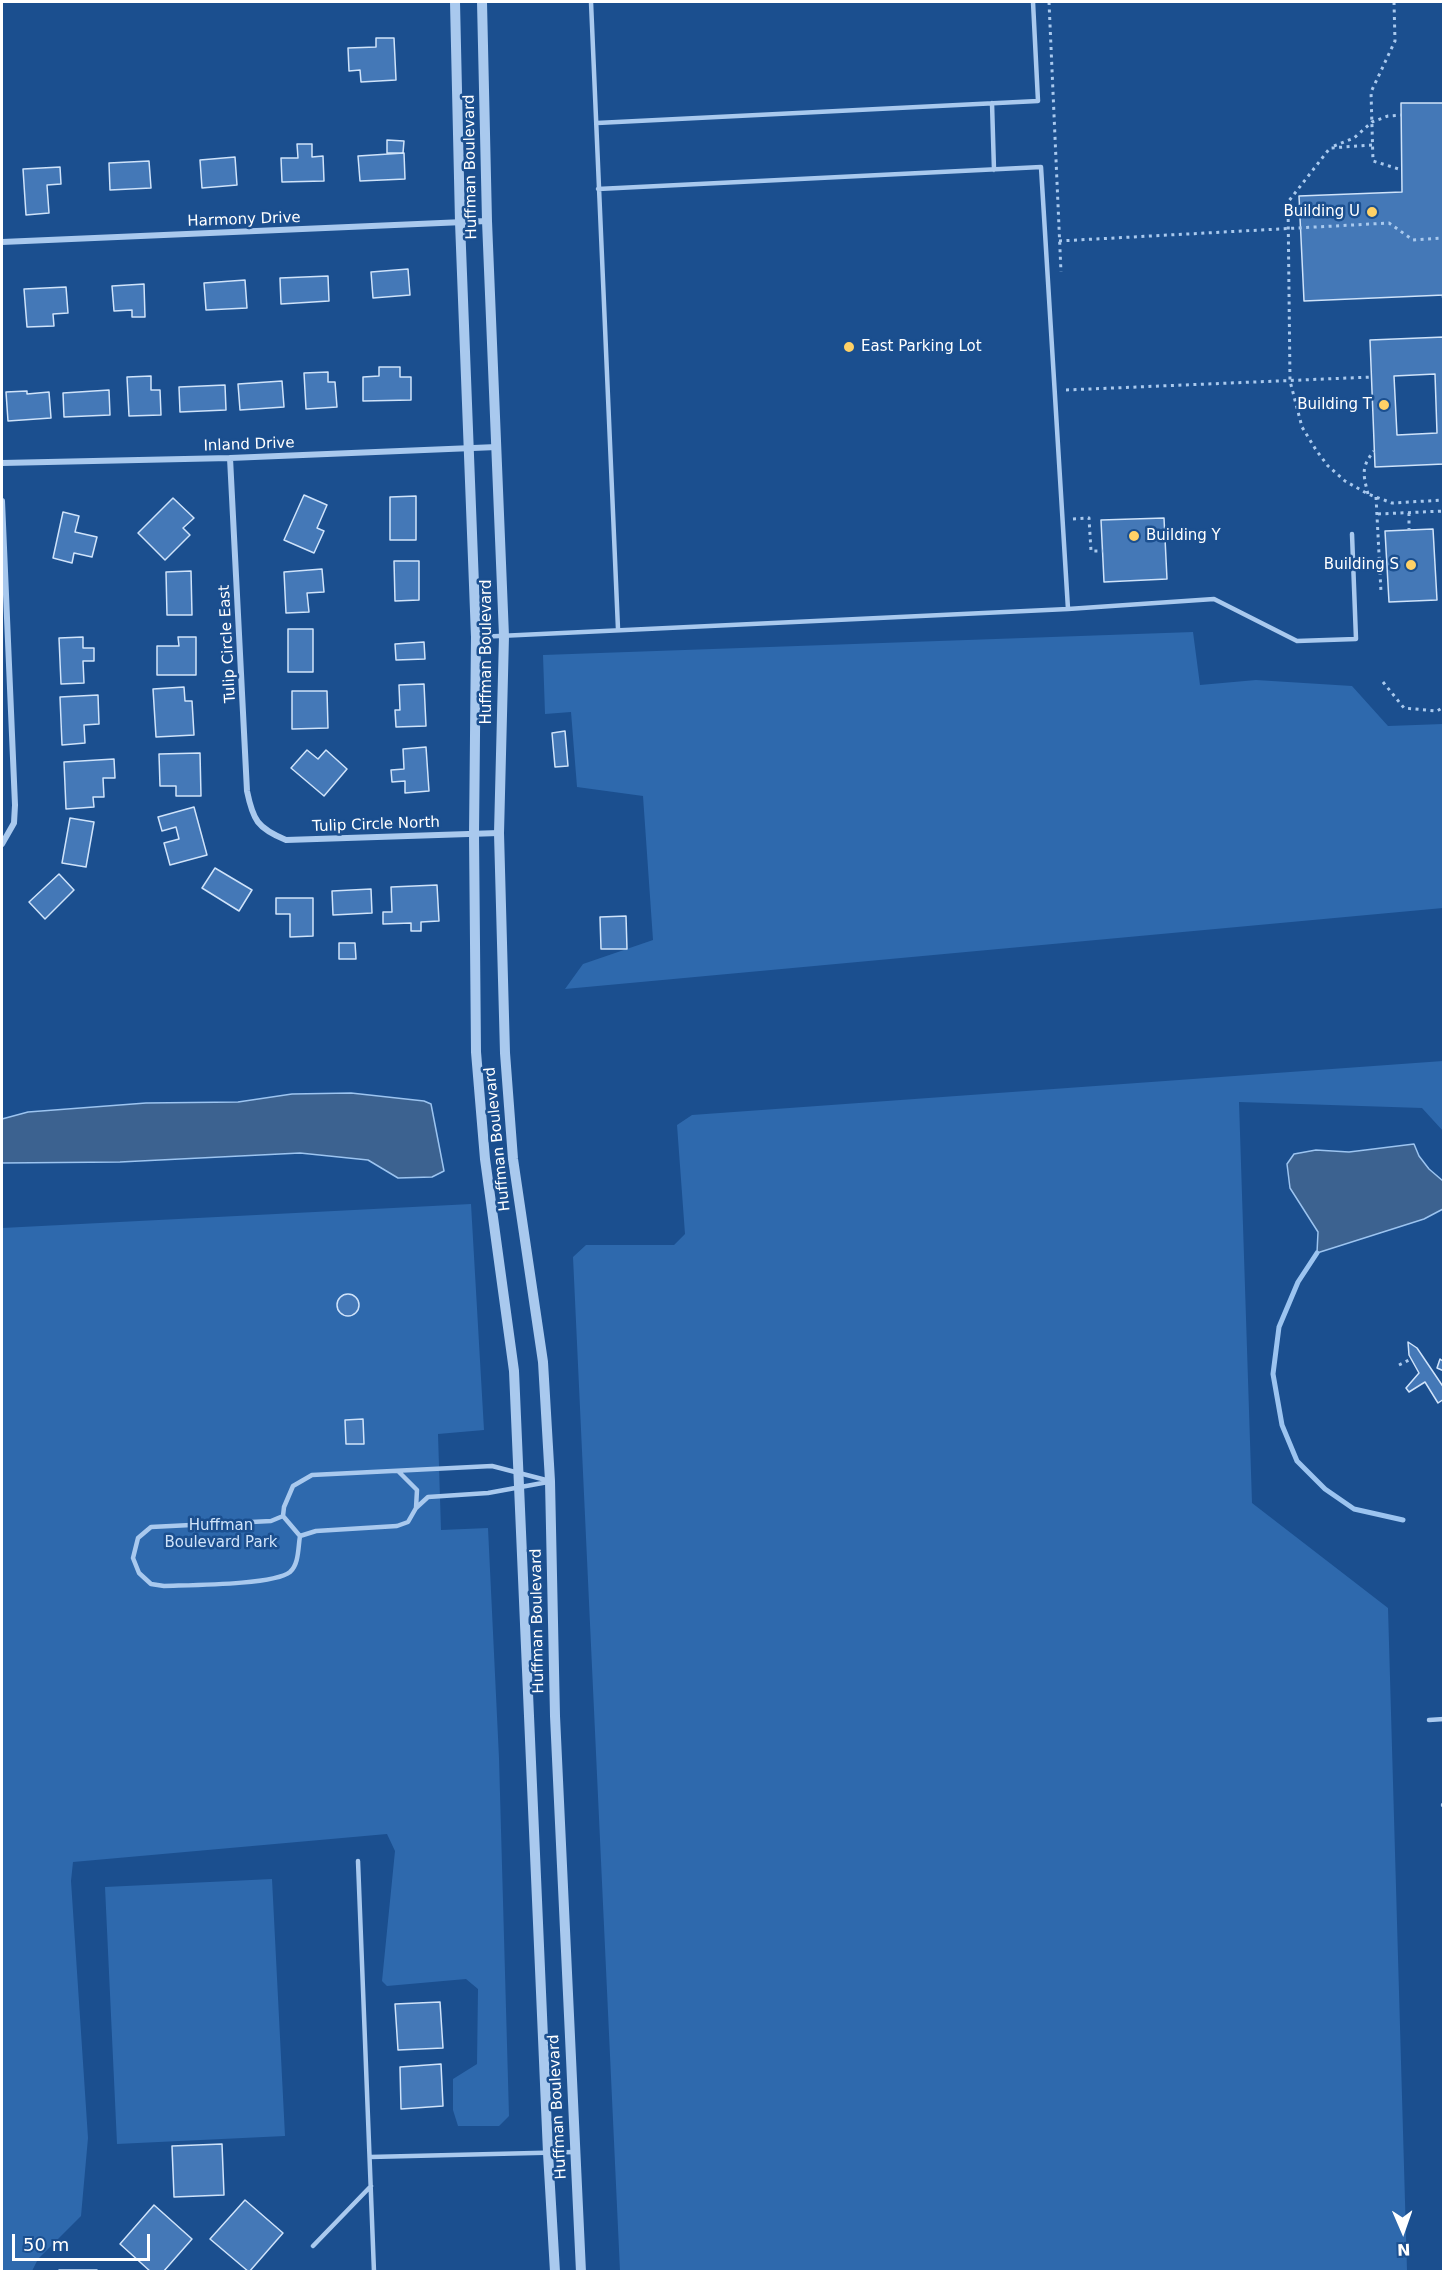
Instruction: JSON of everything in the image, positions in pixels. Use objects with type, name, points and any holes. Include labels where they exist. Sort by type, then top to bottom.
[{"type":"street","name":"Huffman Boulevard","points":[[454,2],[460,222],[477,637],[474,834],[476,1052],[485,1159],[514,1371],[555,2271]]},
{"type":"street","name":"Huffman Boulevard","points":[[482,2],[487,221],[504,636],[499,833],[504,1053],[513,1159],[543,1362],[550,1481],[555,1716],[581,2271]]},
{"type":"street","name":"Harmony Drive","points":[[2,242],[487,221]]},
{"type":"street","name":"Inland Drive","points":[[2,463],[230,459],[497,447]]},
{"type":"street","name":"Tulip Circle East","points":[[230,459],[247,790],[252,815],[259,825]]},
{"type":"street","points":[[2,501],[15,805],[14,823],[2,844]]},
{"type":"street","name":"Tulip Circle North","points":[[259,825],[271,834],[286,840],[499,833]]},
{"type":"lane","points":[[591,2],[618,629]]},
{"type":"lane","points":[[597,123],[1038,101],[1033,2]]},
{"type":"lane","points":[[992,103],[994,170]]},
{"type":"lane","points":[[598,189],[1041,167],[1068,609]]},
{"type":"lane","points":[[477,637],[1068,609],[1214,599],[1297,641],[1356,639],[1352,534]]},
{"type":"lane","points":[[283,1516],[271,1521],[152,1527],[138,1538],[133,1558],[139,1573],[151,1584],[164,1586],[272,1579],[289,1572],[296,1563],[300,1536],[283,1516],[284,1507],[293,1485],[312,1475],[492,1466],[550,1481]]},
{"type":"lane","points":[[398,1471],[417,1490],[416,1508]]},
{"type":"lane","points":[[300,1536],[316,1531],[397,1526],[408,1522],[416,1508],[428,1497],[518,1488],[550,1481]]},
{"type":"lane","points":[[1429,1720],[1443,1719]]},
{"type":"lane","points":[[358,1861],[374,2271]]},
{"type":"lane","points":[[370,2157],[575,2152]]},
{"type":"lane","points":[[313,2246],[371,2186]]},
{"type":"path","points":[[1049,2],[1061,275]]},
{"type":"path","points":[[1394,2],[1395,41],[1371,92],[1372,161],[1402,170]]},
{"type":"path","points":[[1401,115],[1388,116],[1372,122],[1354,138],[1329,148],[1287,202],[1290,381],[1302,427],[1316,450],[1345,482],[1392,503],[1443,500]]},
{"type":"path","points":[[1329,148],[1372,145]]},
{"type":"path","points":[[1059,241],[1389,223],[1413,240],[1443,238]]},
{"type":"path","points":[[1443,295],[1443,302]]},
{"type":"path","points":[[1066,390],[1372,376]]},
{"type":"path","points":[[1368,494],[1364,476],[1365,461],[1374,451]]},
{"type":"path","points":[[1376,497],[1381,592]]},
{"type":"path","points":[[1378,514],[1443,511]]},
{"type":"path","points":[[1409,513],[1409,530]]},
{"type":"path","points":[[1073,519],[1089,518],[1091,551],[1103,551]]},
{"type":"path","points":[[1383,682],[1404,708],[1437,711],[1443,707]]},
{"type":"path","points":[[1399,1365],[1411,1359]]},
{"type":"green space","points":[[1193,632],[1200,685],[1256,680],[1352,686],[1388,726],[1443,724],[1443,908],[565,989],[583,964],[653,940],[643,796],[577,787],[571,712],[545,714],[543,655]]},
{"type":"green space","points":[[1443,1061],[1443,1131],[1422,1108],[1239,1102],[1252,1503],[1388,1608],[1407,2271],[620,2271],[573,1257],[586,1245],[674,1245],[685,1234],[677,1125],[692,1115]]},
{"type":"green space","name":"Huffman Boulevard Park","points":[[471,1204],[484,1430],[438,1434],[441,1530],[488,1528],[499,1758],[509,2116],[499,2126],[458,2126],[453,2110],[453,2079],[477,2064],[478,1989],[466,1979],[387,1986],[382,1981],[395,1851],[387,1834],[73,1862],[71,1881],[88,2138],[81,2216],[38,2259],[32,2271],[2,2271],[2,1228]]},
{"type":"green space","points":[[272,1879],[285,2136],[117,2144],[105,1887]]},
{"type":"shaded area","points":[[351,1093],[424,1101],[431,1104],[444,1171],[432,1177],[398,1178],[368,1160],[300,1153],[120,1162],[2,1163],[2,1119],[28,1112],[146,1103],[238,1102],[292,1094]]},
{"type":"shaded area","points":[[1414,1144],[1419,1156],[1429,1169],[1443,1181],[1443,1209],[1424,1219],[1317,1253],[1318,1232],[1290,1188],[1287,1164],[1294,1154],[1316,1150],[1349,1152]]},
{"type":"building","points":[[376,38],[394,38],[396,80],[361,82],[360,70],[349,71],[348,48],[376,47]]},
{"type":"building","name":"Building U","points":[[1401,103],[1444,103],[1444,295],[1304,301],[1299,196],[1402,192]]},
{"type":"building","points":[[387,140],[404,141],[403,153],[387,153]]},
{"type":"building","points":[[297,144],[312,144],[312,157],[323,156],[324,181],[282,182],[281,158],[298,158]]},
{"type":"building","points":[[404,153],[405,179],[360,181],[358,156]]},
{"type":"building","points":[[235,157],[237,185],[202,188],[200,160]]},
{"type":"building","points":[[149,161],[151,188],[110,190],[109,163]]},
{"type":"building","points":[[60,167],[61,184],[47,185],[49,213],[26,215],[23,169]]},
{"type":"building","points":[[408,269],[410,295],[373,298],[371,272]]},
{"type":"building","points":[[328,276],[329,301],[281,304],[280,278]]},
{"type":"building","points":[[245,280],[247,308],[206,310],[204,283]]},
{"type":"building","points":[[144,284],[145,317],[132,317],[132,310],[114,311],[112,286]]},
{"type":"building","points":[[66,287],[68,313],[53,314],[54,326],[27,327],[24,289]]},
{"type":"building","name":"Building T","points":[[1444,337],[1444,464],[1375,467],[1370,340]],"holes":[[[1435,374],[1437,433],[1397,435],[1394,376]]]},
{"type":"building","points":[[379,367],[400,367],[400,377],[411,377],[411,400],[363,401],[363,377],[379,376]]},
{"type":"building","points":[[328,372],[328,382],[335,382],[337,407],[306,409],[304,373]]},
{"type":"building","points":[[151,376],[151,390],[160,390],[161,415],[129,416],[127,377]]},
{"type":"building","points":[[282,381],[284,407],[240,410],[238,384]]},
{"type":"building","points":[[225,385],[226,410],[180,412],[179,387]]},
{"type":"building","points":[[109,390],[110,415],[64,417],[63,393]]},
{"type":"building","points":[[27,391],[27,394],[49,392],[51,418],[8,421],[6,392]]},
{"type":"building","points":[[304,495],[327,505],[317,528],[324,531],[314,553],[284,540]]},
{"type":"building","points":[[416,496],[416,540],[390,540],[390,497]]},
{"type":"building","points":[[173,498],[194,518],[183,528],[190,535],[165,560],[138,533]]},
{"type":"building","points":[[63,512],[79,516],[75,532],[97,537],[92,557],[74,553],[72,563],[53,558]]},
{"type":"building","name":"Building Y","points":[[1164,518],[1167,579],[1104,582],[1101,520]]},
{"type":"building","name":"Building S","points":[[1433,529],[1437,600],[1389,602],[1385,531]]},
{"type":"building","points":[[394,561],[419,561],[419,600],[395,601]]},
{"type":"building","points":[[322,569],[324,592],[307,593],[309,612],[286,613],[284,572]]},
{"type":"building","points":[[191,571],[192,615],[167,615],[166,572]]},
{"type":"building","points":[[288,629],[313,629],[313,672],[288,672]]},
{"type":"building","points":[[83,637],[83,648],[94,648],[94,661],[83,661],[84,683],[61,684],[59,638]]},
{"type":"building","points":[[178,637],[196,637],[196,675],[157,675],[157,646],[179,646]]},
{"type":"building","points":[[424,642],[425,659],[396,660],[395,644]]},
{"type":"building","points":[[424,684],[426,726],[396,727],[395,710],[400,710],[399,685]]},
{"type":"building","points":[[184,687],[185,701],[192,701],[194,735],[156,737],[153,689]]},
{"type":"building","points":[[292,691],[327,691],[328,728],[292,729]]},
{"type":"building","points":[[98,695],[99,724],[84,725],[85,743],[62,745],[60,697]]},
{"type":"building","points":[[565,731],[568,766],[555,767],[552,733]]},
{"type":"building","points":[[426,747],[429,791],[405,793],[405,781],[392,782],[391,770],[404,769],[403,749]]},
{"type":"building","points":[[307,750],[318,759],[326,750],[347,769],[324,796],[291,768]]},
{"type":"building","points":[[200,753],[201,796],[176,796],[176,786],[160,786],[159,754]]},
{"type":"building","points":[[114,759],[115,778],[103,778],[104,797],[93,797],[94,807],[66,809],[64,762]]},
{"type":"building","points":[[194,807],[207,855],[170,865],[164,843],[179,839],[176,827],[162,831],[158,817]]},
{"type":"building","points":[[70,818],[94,822],[86,867],[62,863]]},
{"type":"building","points":[[215,868],[252,890],[239,911],[202,888]]},
{"type":"building","points":[[59,874],[74,890],[45,919],[29,902]]},
{"type":"building","points":[[437,885],[439,921],[421,922],[421,931],[411,931],[411,923],[383,924],[383,912],[392,912],[391,887]]},
{"type":"building","points":[[371,889],[372,913],[333,915],[332,891]]},
{"type":"building","points":[[276,898],[313,898],[313,936],[290,937],[290,914],[276,914]]},
{"type":"building","points":[[626,916],[627,949],[601,949],[600,917]]},
{"type":"building","points":[[339,943],[355,943],[356,959],[339,959]]},
{"type":"building","points":[[348,1294],[356,1297],[359,1305],[356,1313],[348,1316],[340,1313],[337,1305],[340,1297]]},
{"type":"building","points":[[1408,1342],[1417,1348],[1444,1388],[1444,1399],[1438,1403],[1425,1382],[1409,1392],[1406,1388],[1419,1373],[1409,1355]]},
{"type":"building","points":[[1440,1359],[1444,1362],[1444,1371],[1437,1368]]},
{"type":"building","points":[[363,1419],[364,1444],[346,1444],[345,1420]]},
{"type":"building","points":[[440,2002],[443,2048],[398,2050],[395,2004]]},
{"type":"building","points":[[441,2064],[443,2106],[401,2109],[400,2067]]},
{"type":"building","points":[[222,2144],[224,2195],[174,2197],[172,2146]]},
{"type":"building","points":[[245,2200],[283,2233],[249,2272],[210,2239]]},
{"type":"building","points":[[154,2205],[192,2239],[163,2272],[151,2272],[120,2244]]},
{"type":"building","points":[[59,2270],[97,2270],[97,2272],[59,2272]]},
{"type":"waterway","points":[[1317,1253],[1298,1282],[1279,1327],[1273,1374],[1282,1425],[1297,1461],[1325,1489],[1354,1509],[1403,1520]]},
{"type":"place","name":"Building U","points":[[1372,212]]},
{"type":"place","name":"East Parking Lot","points":[[849,347]]},
{"type":"place","name":"Building T","points":[[1384,405]]},
{"type":"place","name":"Building Y","points":[[1134,536]]},
{"type":"place","name":"Building S","points":[[1411,565]]}]
